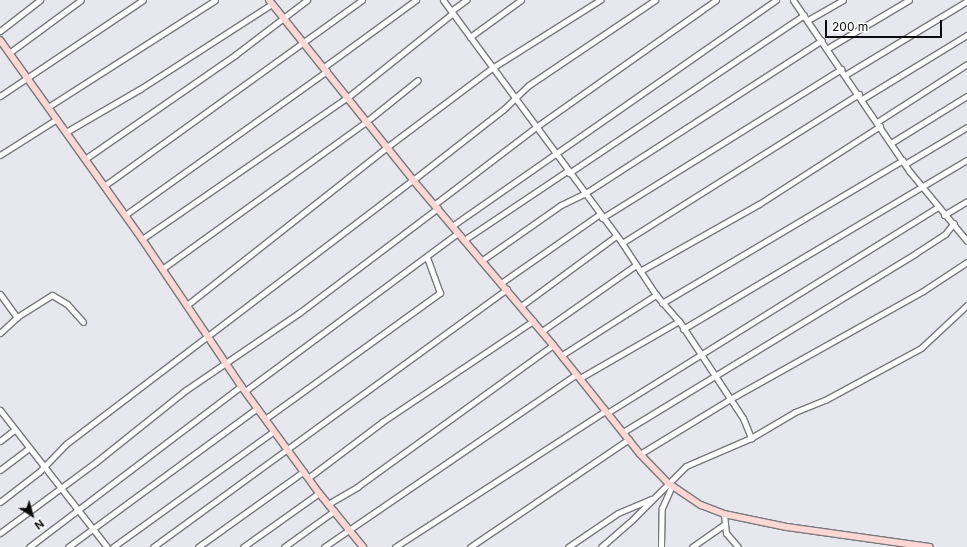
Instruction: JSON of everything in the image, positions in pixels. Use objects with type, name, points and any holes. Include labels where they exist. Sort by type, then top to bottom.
[{"type":"main road","points":[[270,2],[348,97],[413,180],[553,344],[640,454],[670,484],[702,504],[724,514],[787,527],[930,547]]},
{"type":"main road","points":[[1,43],[142,239],[257,408],[319,493],[363,547]]},
{"type":"street","points":[[0,31],[40,0]]},
{"type":"street","points":[[9,53],[81,0]]},
{"type":"street","points":[[0,96],[26,77],[143,0]]},
{"type":"street","points":[[48,107],[215,0]]},
{"type":"street","points":[[85,159],[236,55],[307,0]]},
{"type":"street","points":[[104,186],[362,0]]},
{"type":"street","points":[[125,215],[325,69],[416,0]]},
{"type":"street","points":[[443,0],[515,97],[584,194],[622,243],[656,295],[679,321],[743,418],[751,438]]},
{"type":"street","points":[[142,239],[348,97],[466,0]]},
{"type":"street","points":[[470,37],[521,0]]},
{"type":"street","points":[[187,305],[388,147],[492,68],[600,0]]},
{"type":"street","points":[[0,502],[43,467],[66,444],[209,337],[413,180],[505,108],[529,85],[655,0]]},
{"type":"street","points":[[0,533],[225,362],[299,313],[536,127],[716,0]]},
{"type":"street","points":[[452,226],[776,0]]},
{"type":"street","points":[[793,0],[828,48],[922,187],[944,215],[954,223],[967,241]]},
{"type":"street","points":[[808,20],[843,0]]},
{"type":"street","points":[[828,48],[910,0]]},
{"type":"street","points":[[845,75],[967,1]]},
{"type":"street","points":[[66,132],[140,89],[270,2]]},
{"type":"street","points":[[464,240],[804,15]]},
{"type":"street","points":[[862,100],[967,35]]},
{"type":"street","points":[[481,261],[561,205],[584,194],[822,40]]},
{"type":"street","points":[[640,271],[760,204],[967,64]]},
{"type":"street","points":[[501,283],[601,216],[841,69]]},
{"type":"street","points":[[162,269],[367,121],[418,80]]},
{"type":"street","points":[[622,243],[859,94]]},
{"type":"street","points":[[891,143],[967,96]]},
{"type":"street","points":[[0,155],[57,119]]},
{"type":"street","points":[[662,303],[967,127]]},
{"type":"street","points":[[683,329],[967,160]]},
{"type":"street","points":[[944,215],[967,202]]},
{"type":"street","points":[[395,547],[606,412],[938,207]]},
{"type":"street","points":[[623,432],[916,253],[945,234],[954,223]]},
{"type":"street","points":[[29,547],[77,509],[243,388],[427,257],[458,233]]},
{"type":"street","points":[[520,306],[616,236]]},
{"type":"street","points":[[265,419],[440,292],[427,257]]},
{"type":"street","points":[[640,454],[730,399],[923,291],[967,262]]},
{"type":"street","points":[[542,331],[636,264]]},
{"type":"street","points":[[153,547],[507,289]]},
{"type":"street","points":[[0,333],[17,317],[52,295],[67,304],[83,322]]},
{"type":"street","points":[[562,355],[656,295]]},
{"type":"street","points":[[1,297],[17,317]]},
{"type":"street","points":[[601,547],[670,484],[686,466],[751,438],[795,412],[825,400],[921,348],[967,305]]},
{"type":"street","points":[[308,478],[382,422],[533,321]]},
{"type":"street","points":[[324,547],[348,529],[579,376],[679,321]]},
{"type":"street","points":[[328,504],[357,488],[553,344]]},
{"type":"street","points":[[68,547],[257,408]]},
{"type":"street","points":[[0,410],[14,430],[107,547]]},
{"type":"street","points":[[0,441],[14,430]]},
{"type":"street","points":[[113,547],[274,431]]},
{"type":"street","points":[[470,547],[628,439]]},
{"type":"street","points":[[0,470],[29,448]]},
{"type":"street","points":[[198,547],[304,471]]},
{"type":"street","points":[[661,547],[662,508],[670,484]]},
{"type":"street","points":[[243,547],[319,493]]},
{"type":"street","points":[[568,547],[618,513],[654,498]]},
{"type":"street","points":[[284,547],[334,511]]},
{"type":"street","points":[[724,514],[724,525],[738,547]]},
{"type":"street","points":[[692,547],[724,525]]}]
